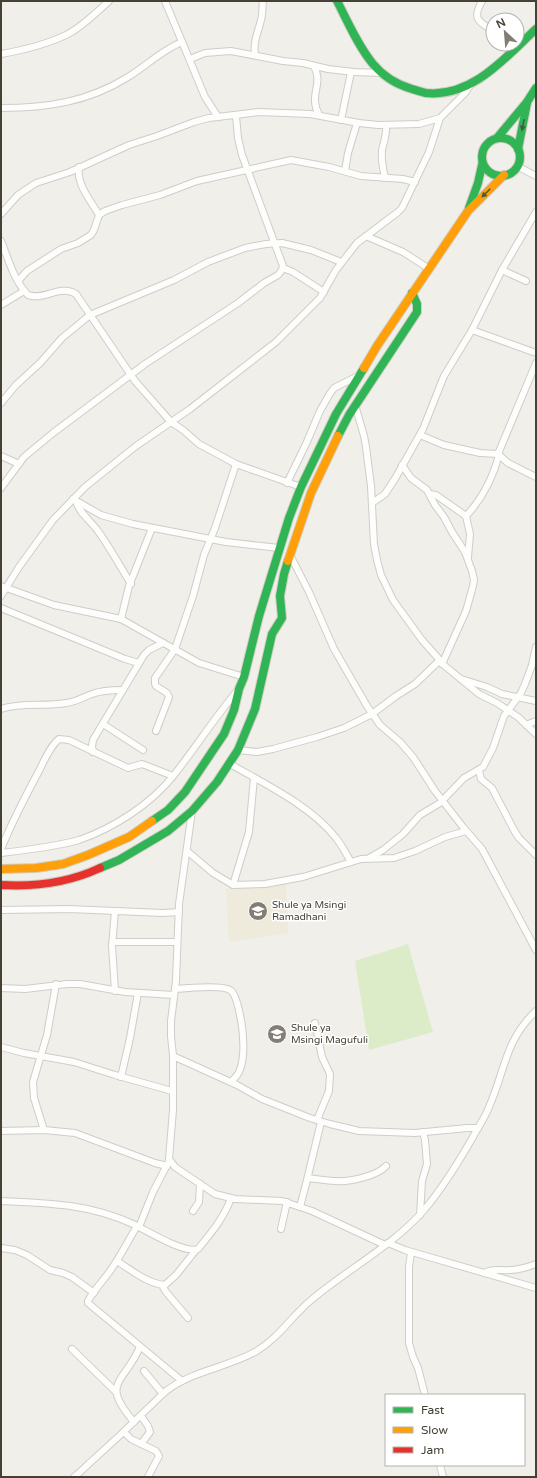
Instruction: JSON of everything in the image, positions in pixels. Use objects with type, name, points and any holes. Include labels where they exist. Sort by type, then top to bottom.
[{"type":"main road","points":[[337,1],[369,59],[382,73],[398,83],[422,92],[434,94],[456,91],[471,84],[506,52]]},
{"type":"main road","points":[[525,37],[536,29]]},
{"type":"main road","points":[[498,138],[527,102],[536,88]]},
{"type":"main road","points":[[482,164],[495,175],[504,175],[512,172],[517,166],[520,158],[518,149],[527,102]]},
{"type":"main road","points":[[468,211],[478,183],[484,147],[490,141],[502,138],[510,140],[518,149]]},
{"type":"main road","points":[[1,870],[36,868],[63,864],[88,855],[129,837],[168,810],[185,792],[224,734],[234,710],[239,689],[244,677],[260,610],[279,548],[301,487],[336,414],[358,376],[428,268],[468,211],[504,175]]},
{"type":"main road","points":[[1,885],[50,883],[92,872],[119,860],[168,831],[192,811],[218,782],[238,750],[254,710],[272,634],[282,618],[280,596],[290,555],[311,493],[335,442],[355,405],[417,312],[417,304],[412,293]]},
{"type":"street","points":[[1,54],[32,48],[66,35],[90,18],[109,1]]},
{"type":"street","points":[[166,1],[206,97],[218,117]]},
{"type":"street","points":[[255,55],[254,44],[256,33],[262,20],[263,1]]},
{"type":"street","points":[[482,1],[476,13],[477,19],[485,26]]},
{"type":"street","points":[[1,108],[39,107],[72,102],[85,98],[116,84],[165,51],[182,42]]},
{"type":"street","points":[[190,59],[205,53],[223,51],[304,63],[328,69],[351,72],[382,73]]},
{"type":"street","points":[[314,66],[317,73],[318,82],[314,102],[319,115]]},
{"type":"street","points":[[341,120],[351,72]]},
{"type":"street","points":[[1,596],[3,588],[57,515],[74,500],[91,481],[276,342],[311,308],[324,292],[342,262],[357,243],[398,212],[415,182],[429,152],[440,118],[466,92],[471,84]]},
{"type":"street","points":[[1,214],[18,195],[36,183],[70,172],[129,145],[194,122],[218,117],[259,112],[319,115],[357,123],[386,125],[419,124],[440,118]]},
{"type":"street","points":[[236,116],[238,138],[246,170],[253,185],[283,268],[293,272],[324,292]]},
{"type":"street","points":[[345,171],[348,153],[357,123]]},
{"type":"street","points":[[385,178],[382,150],[386,134],[386,125]]},
{"type":"street","points":[[18,281],[27,271],[61,249],[78,243],[91,235],[99,215],[111,209],[160,195],[197,181],[291,160],[329,167],[361,176],[403,179],[415,182]]},
{"type":"street","points":[[517,166],[536,176]]},
{"type":"street","points":[[79,167],[78,174],[80,181],[99,215]]},
{"type":"street","points":[[372,503],[385,494],[420,435],[444,376],[472,330],[502,270],[536,212]]},
{"type":"street","points":[[366,236],[403,252],[428,268]]},
{"type":"street","points":[[1,241],[18,281],[28,295],[32,296],[68,290],[72,291],[79,298],[130,375],[171,422],[183,430],[198,444],[236,464],[301,487]]},
{"type":"street","points":[[1,403],[16,385],[40,363],[62,338],[90,315],[174,280],[208,262],[245,248],[275,244],[293,245],[342,262]]},
{"type":"street","points":[[1,488],[19,464],[34,448],[53,432],[159,354],[238,303],[264,283],[278,275],[283,268]]},
{"type":"street","points":[[502,270],[526,281]]},
{"type":"street","points":[[1,305],[24,291]]},
{"type":"street","points":[[472,330],[536,353]]},
{"type":"street","points":[[466,516],[491,480],[498,455],[536,362]]},
{"type":"street","points":[[288,483],[322,407],[329,395],[334,388],[358,376]]},
{"type":"street","points":[[355,405],[364,436],[371,486],[374,544],[379,569],[386,587],[400,611],[441,663],[479,694],[497,703],[526,724],[536,734]]},
{"type":"street","points":[[420,435],[444,445],[485,454],[498,455],[508,463],[536,477]]},
{"type":"street","points":[[1,456],[19,464]]},
{"type":"street","points":[[156,731],[169,697],[167,693],[156,686],[155,678],[175,648],[193,596],[204,555],[211,539],[236,464]]},
{"type":"street","points":[[238,750],[257,752],[273,749],[333,732],[372,714],[415,684],[441,663],[466,612],[473,586],[472,571],[468,558],[444,517],[435,505],[430,494],[425,487],[411,478],[402,465]]},
{"type":"street","points":[[430,494],[436,495],[466,516],[470,534],[468,558]]},
{"type":"street","points":[[74,500],[107,517],[152,528],[236,544],[279,548]]},
{"type":"street","points":[[74,500],[79,509],[98,530],[119,563],[130,584]]},
{"type":"street","points":[[121,619],[123,606],[130,584],[152,528]]},
{"type":"street","points":[[290,555],[309,592],[334,649],[372,714],[380,725],[400,742],[413,757],[433,788],[482,848],[536,950]]},
{"type":"street","points":[[3,588],[54,605],[121,619],[203,665],[244,677]]},
{"type":"street","points":[[1,608],[125,659],[139,663]]},
{"type":"street","points":[[80,745],[86,745],[93,740],[139,663],[147,652],[163,643]]},
{"type":"street","points":[[369,858],[386,848],[403,834],[420,815],[435,807],[464,778],[479,770],[484,765],[491,752],[507,711],[518,697],[530,670],[536,647]]},
{"type":"street","points":[[460,679],[502,694],[536,701]]},
{"type":"street","points":[[1,853],[43,848],[80,839],[111,826],[132,813],[155,795],[173,776],[218,714],[239,689]]},
{"type":"street","points":[[1,709],[16,706],[48,706],[69,703],[96,693],[123,690]]},
{"type":"street","points":[[526,724],[536,721]]},
{"type":"street","points":[[103,724],[143,750]]},
{"type":"street","points":[[1,849],[12,821],[56,741],[63,739],[80,745],[128,768],[142,764],[173,776]]},
{"type":"street","points":[[93,740],[93,752]]},
{"type":"street","points":[[230,764],[276,790],[319,820],[336,838],[351,862]]},
{"type":"street","points":[[479,770],[481,779],[492,788],[519,838],[536,855]]},
{"type":"street","points":[[233,885],[249,832],[254,778]]},
{"type":"street","points":[[182,1381],[90,1305],[88,1301],[117,1261],[138,1226],[168,1163],[173,1130],[173,1056],[171,1021],[177,968],[179,912],[192,811]]},
{"type":"street","points":[[186,851],[213,873],[233,885],[265,884],[296,879],[369,858],[386,859],[397,857],[466,830]]},
{"type":"street","points":[[1,910],[46,909],[168,913],[179,912]]},
{"type":"street","points":[[115,911],[113,942],[115,990]]},
{"type":"street","points":[[113,942],[177,942]]},
{"type":"street","points":[[44,1130],[33,1088],[34,1075],[41,1056],[56,984]]},
{"type":"street","points":[[1,988],[25,989],[56,984],[80,984],[138,993],[175,992],[222,988],[230,989],[237,1000],[243,1046],[239,1072],[231,1082]]},
{"type":"street","points":[[121,1077],[138,993]]},
{"type":"street","points":[[74,1477],[163,1394],[182,1381],[200,1372],[240,1359],[264,1347],[282,1331],[298,1312],[310,1301],[410,1226],[452,1173],[478,1128],[490,1105],[512,1043],[520,1028],[534,1013],[536,1004]]},
{"type":"street","points":[[300,1206],[308,1178],[319,1121],[329,1091],[330,1074],[322,1057],[314,1023]]},
{"type":"street","points":[[1,1047],[24,1053],[74,1062],[172,1091]]},
{"type":"street","points":[[173,1056],[231,1082],[262,1098],[319,1121],[359,1131],[423,1132],[478,1128]]},
{"type":"street","points":[[1,1131],[44,1130],[75,1133],[155,1163],[168,1163],[215,1194],[231,1198],[287,1202],[312,1211],[386,1244],[536,1288]]},
{"type":"street","points":[[420,1215],[422,1181],[427,1164],[426,1140],[423,1132]]},
{"type":"street","points":[[308,1178],[338,1181],[354,1179],[376,1174],[386,1166]]},
{"type":"street","points":[[194,1211],[199,1202],[200,1184]]},
{"type":"street","points":[[162,1285],[170,1282],[219,1223],[231,1198]]},
{"type":"street","points":[[1,1201],[62,1204],[85,1208],[111,1215],[138,1226],[184,1249],[196,1250]]},
{"type":"street","points":[[281,1229],[287,1202]]},
{"type":"street","points":[[1,1248],[27,1254],[50,1270],[72,1277],[94,1293]]},
{"type":"street","points":[[411,1252],[409,1267],[409,1343],[418,1368],[425,1394]]},
{"type":"street","points":[[117,1261],[146,1279],[162,1285],[188,1318]]},
{"type":"street","points":[[484,1273],[494,1269],[519,1269],[536,1264]]},
{"type":"street","points":[[134,1422],[120,1405],[116,1390],[122,1375],[134,1361],[140,1347]]},
{"type":"street","points":[[72,1349],[116,1390]]},
{"type":"street","points":[[144,1371],[163,1394]]},
{"type":"street","points":[[141,1416],[150,1432],[141,1444]]},
{"type":"street","points":[[124,1432],[131,1439],[156,1451],[159,1456],[148,1477]]},
{"type":"street","points":[[440,1466],[443,1477]]},
{"type":"shaded area","points":[[286,880],[288,933],[229,942],[226,889]]},
{"type":"green space","points":[[408,944],[433,1032],[369,1050],[355,961]]},
{"type":"traffic: fast","points":[[337,1],[358,42],[377,68],[396,82],[426,93],[443,93],[458,89],[473,82],[500,63],[536,29]]},
{"type":"traffic: fast","points":[[497,138],[527,102],[536,88]]},
{"type":"traffic: fast","points":[[518,149],[527,103]]},
{"type":"traffic: fast","points":[[497,138],[505,138],[512,141],[517,146],[520,157],[517,168],[512,173],[505,176],[497,176],[490,173],[485,168],[482,161],[482,153],[485,146],[490,141],[497,138]]},
{"type":"traffic: fast","points":[[469,208],[478,183],[482,165]]},
{"type":"traffic: fast","points":[[338,436],[349,415],[417,312],[417,304],[412,293]]},
{"type":"traffic: fast","points":[[152,821],[168,810],[185,792],[224,734],[234,710],[239,689],[244,677],[259,616],[289,518],[301,487],[336,414],[364,368]]},
{"type":"traffic: fast","points":[[100,868],[119,860],[168,831],[192,811],[217,782],[238,750],[255,709],[272,634],[282,618],[280,596],[288,561]]},
{"type":"traffic: slow","points":[[364,368],[377,346],[468,211],[504,175]]},
{"type":"traffic: slow","points":[[288,561],[311,493],[338,436]]},
{"type":"traffic: slow","points":[[1,869],[36,868],[63,864],[129,837],[152,821]]},
{"type":"traffic: jam","points":[[1,885],[39,884],[64,880],[77,877],[100,868]]},
{"type":"place","name":"Shule ya Msingi Ramadhani","points":[[258,911]]},
{"type":"place","name":"Shule ya Msingi Magufuli","points":[[277,1034]]}]
